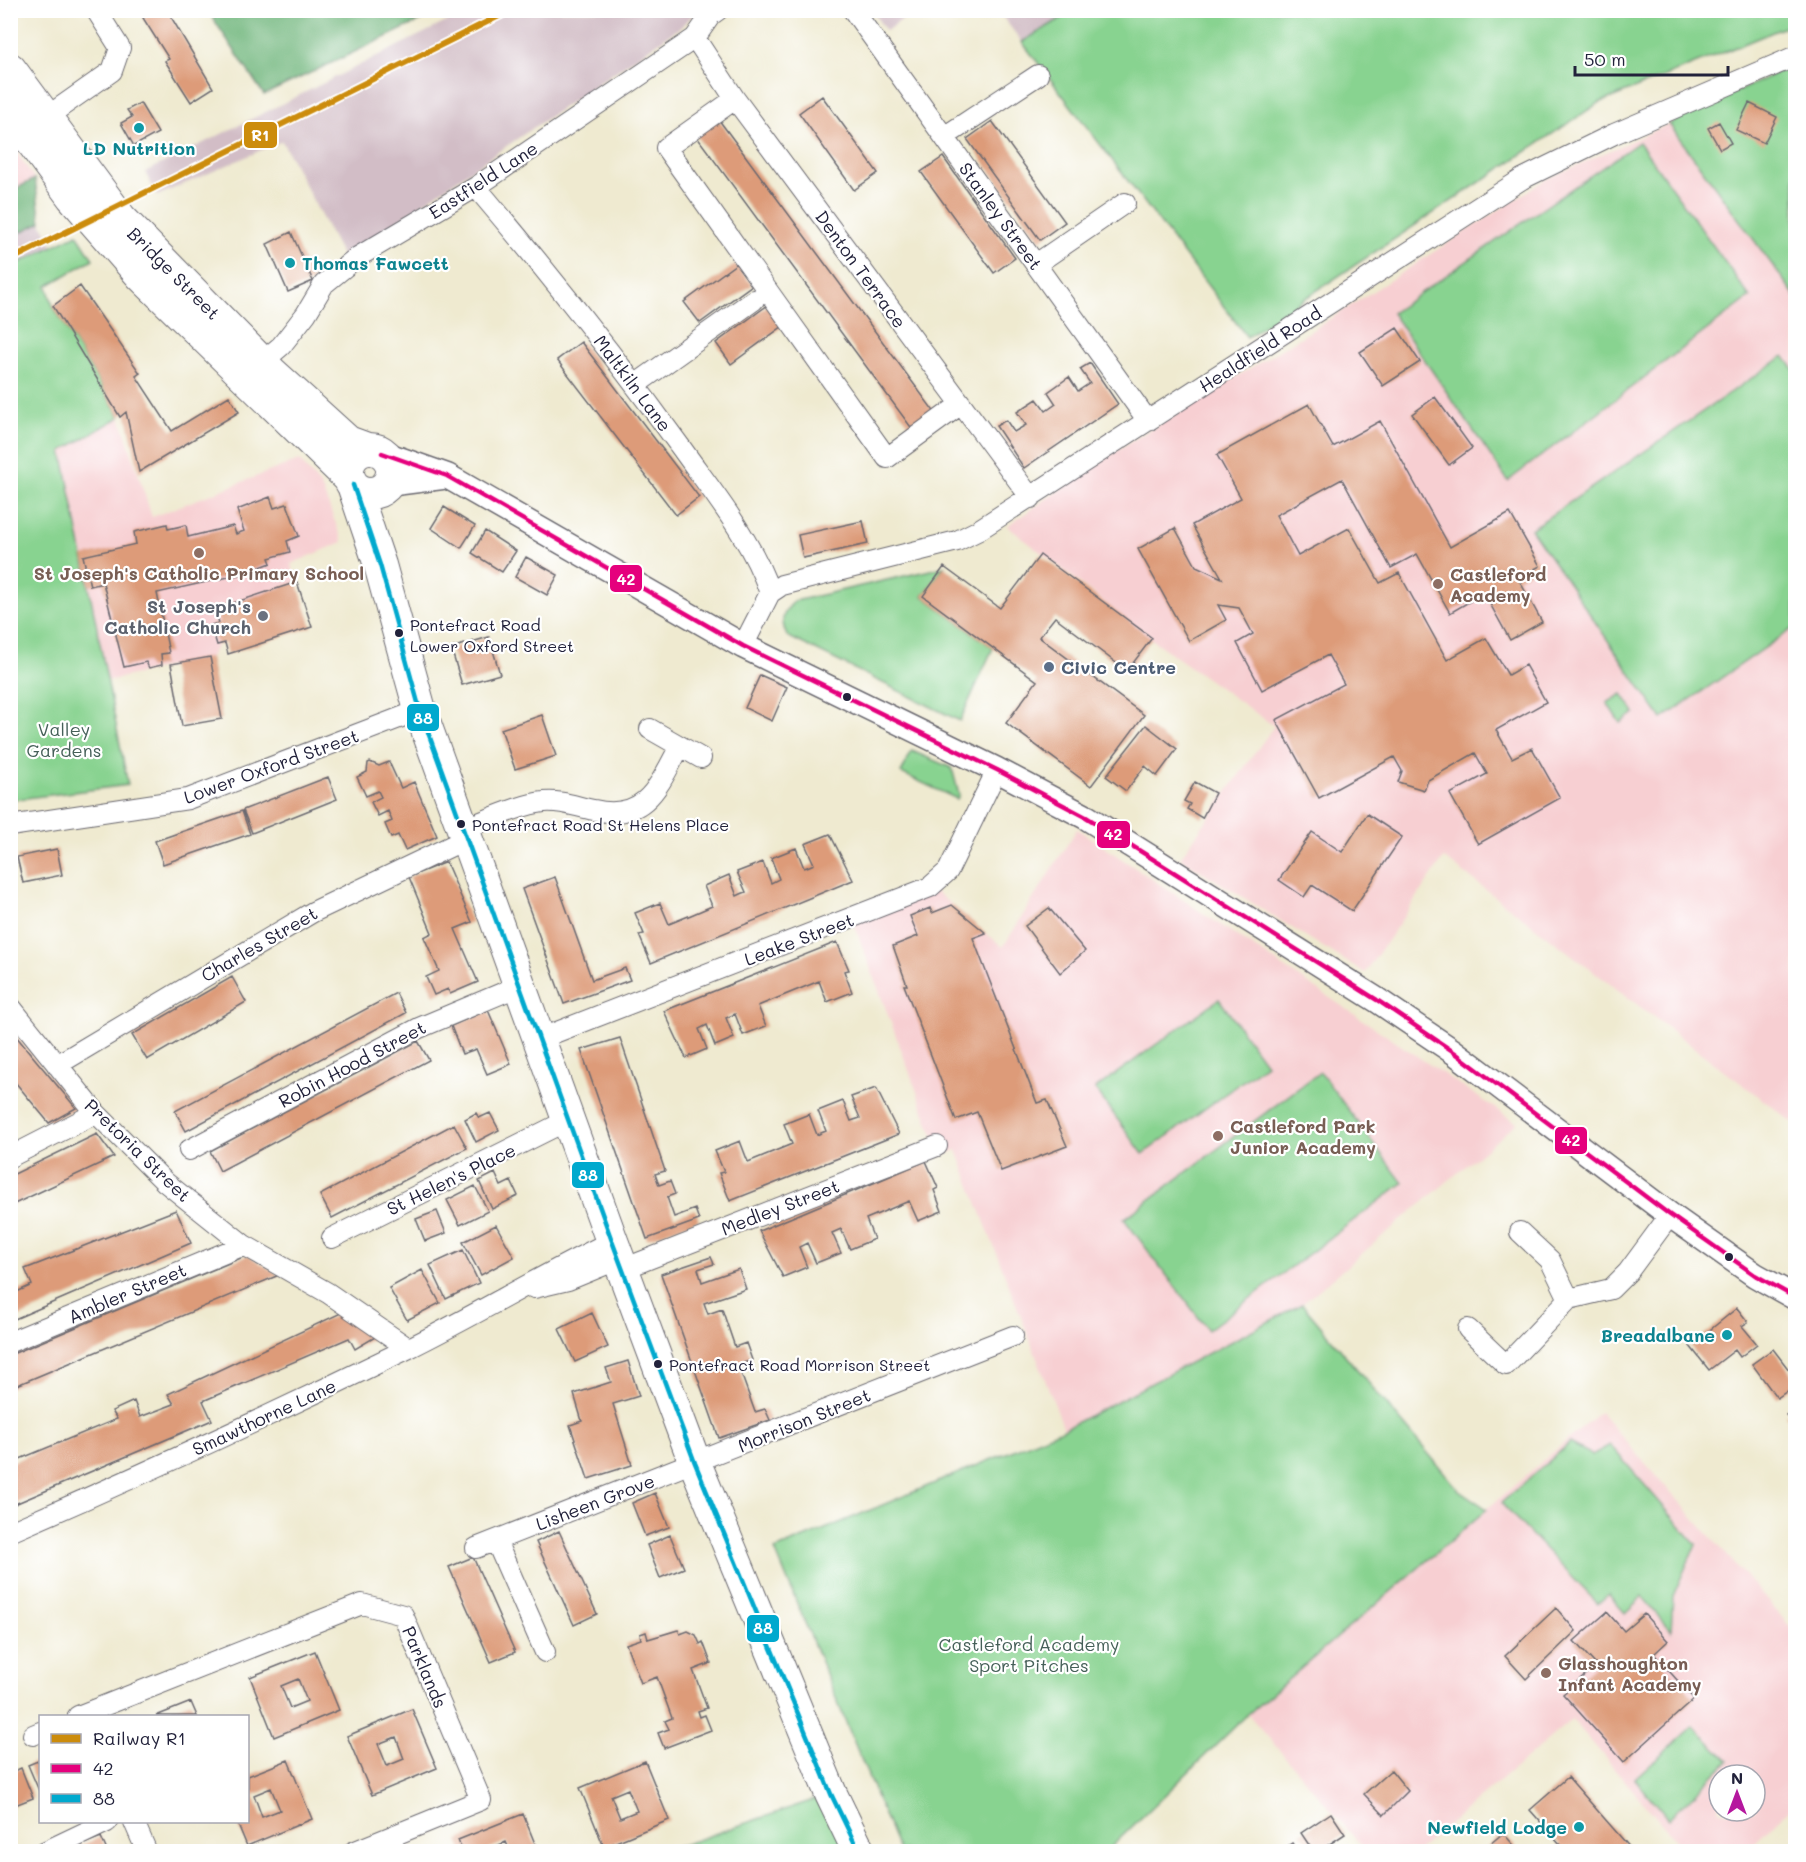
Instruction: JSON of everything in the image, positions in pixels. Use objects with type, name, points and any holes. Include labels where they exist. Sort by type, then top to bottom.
[{"type":"main road","name":"Bridge Street","points":[[10,69],[121,219],[247,363],[263,393],[368,484]]},
{"type":"main road","name":"Bridge Street","points":[[11,113],[42,157],[141,275],[247,363],[348,442],[374,451]]},
{"type":"main road","points":[[374,451],[353,457],[348,465],[368,484],[380,565],[420,710],[467,833],[519,986],[570,1119],[618,1257],[695,1463],[831,1794],[859,1851]]},
{"type":"street","points":[[11,113],[31,126],[46,118],[112,71],[120,48],[96,10]]},
{"type":"street","name":"Eastfield Lane","points":[[247,363],[281,346],[300,322],[324,284],[356,258],[476,187],[694,38],[711,15],[718,10]]},
{"type":"street","name":"Stanley Street","points":[[853,10],[1148,422]]},
{"type":"street","name":"Denton Terrace","points":[[694,38],[735,99],[1031,498]]},
{"type":"street","name":"Healdfield Road","points":[[770,593],[782,585],[957,541],[1031,498],[1522,179],[1614,134],[1796,56]]},
{"type":"street","points":[[944,137],[1038,75]]},
{"type":"street","points":[[735,99],[666,148],[887,458],[961,404]]},
{"type":"street","points":[[42,157],[36,134],[46,118]]},
{"type":"street","name":"Maltkiln Lane","points":[[476,187],[635,385],[741,534],[764,576],[770,593]]},
{"type":"street","points":[[1036,264],[1125,203]]},
{"type":"street","points":[[635,385],[754,300]]},
{"type":"street","points":[[374,451],[447,476],[743,646],[997,770],[1086,817],[1377,1000],[1454,1052],[1670,1215],[1755,1275],[1796,1298]]},
{"type":"street","points":[[368,484],[447,476]]},
{"type":"street","points":[[743,646],[770,593]]},
{"type":"street","name":"Lower Oxford Street","points":[[10,826],[188,800],[420,710]]},
{"type":"street","points":[[650,729],[701,758]]},
{"type":"street","name":"Charles Street","points":[[57,1065],[313,912],[467,833],[543,801],[560,802],[615,813],[641,805],[659,785],[680,746]]},
{"type":"street","name":"Leake Street","points":[[539,1039],[930,887],[948,871],[997,770]]},
{"type":"street","name":"Robin Hood Street","points":[[189,1150],[419,1028],[519,986]]},
{"type":"street","name":"Pretoria Street","points":[[10,1006],[96,1113],[165,1182],[244,1245],[328,1293],[408,1348]]},
{"type":"street","points":[[10,1157],[96,1113]]},
{"type":"street","name":"St Helen's Place","points":[[332,1238],[570,1119]]},
{"type":"street","name":"Medley Street","points":[[618,1257],[937,1146]]},
{"type":"street","points":[[1468,1329],[1506,1365],[1569,1299],[1611,1288],[1628,1272],[1670,1215]]},
{"type":"street","points":[[1520,1232],[1550,1260],[1569,1299]]},
{"type":"street","name":"Ambler Street","points":[[10,1342],[244,1245]]},
{"type":"street","name":"Smawthorne Lane","points":[[10,1532],[153,1470],[408,1348],[514,1293],[558,1267],[618,1257]]},
{"type":"street","name":"Morrison Street","points":[[695,1463],[1013,1336]]},
{"type":"street","name":"Lisheen Grove","points":[[476,1548],[695,1463]]},
{"type":"street","points":[[496,1541],[545,1652]]},
{"type":"street","name":"Parklands","points":[[87,1715],[362,1604],[403,1615],[482,1800],[353,1851]]},
{"type":"street","points":[[44,1851],[103,1823]]},
{"type":"street","points":[[135,1823],[147,1851]]},
{"type":"shaded area","points":[[468,11],[697,11],[682,26],[343,258],[282,141],[157,196],[145,172]]},
{"type":"shaded area","points":[[872,11],[914,11],[886,31]]},
{"type":"shaded area","points":[[998,11],[1075,11],[1022,42]]},
{"type":"shaded area","name":"Castleford Academy","points":[[1669,124],[1795,296],[1795,1117],[1792,1122],[1444,858],[1365,973],[1180,858],[1274,726],[1154,641],[1007,526],[1122,447],[1319,326],[1547,179]]},
{"type":"shaded area","points":[[10,143],[35,179],[11,191],[10,191]]},
{"type":"shaded area","points":[[41,222],[52,246],[11,267],[11,237]]},
{"type":"shaded area","name":"St Joseph's Catholic Primary School","points":[[120,417],[152,517],[299,460],[321,486],[343,542],[291,564],[297,582],[215,609],[219,623],[211,625],[217,645],[210,657],[107,681],[62,451]]},
{"type":"shaded area","name":"Castleford Park Junior Academy","points":[[1077,829],[1517,1123],[1302,1304],[1064,1429],[957,1150],[941,1156],[852,919],[930,887],[1003,947]]},
{"type":"shaded area","name":"Glasshoughton Infant Academy","points":[[1600,1412],[1795,1632],[1795,1804],[1746,1851],[1685,1851],[1572,1719],[1418,1851],[1366,1851],[1248,1714]]},
{"type":"green space","points":[[1075,10],[1796,11],[1795,23],[1599,103],[1247,337],[1022,42]]},
{"type":"green space","points":[[208,11],[441,11],[264,95]]},
{"type":"green space","points":[[1795,64],[1795,296],[1669,124]]},
{"type":"green space","points":[[1639,142],[1750,297],[1508,481],[1392,313]]},
{"type":"green space","points":[[35,179],[41,222],[11,237],[11,191]]},
{"type":"green space","name":"Valley Gardens","points":[[77,234],[93,259],[47,286],[53,306],[120,417],[62,451],[128,785],[11,800],[11,267]]},
{"type":"green space","points":[[1784,356],[1796,372],[1795,627],[1662,719],[1531,529]]},
{"type":"green space","points":[[944,567],[923,596],[993,648],[960,721],[787,636],[783,617],[795,601]]},
{"type":"green space","points":[[1622,694],[1635,713],[1620,723],[1607,703]]},
{"type":"green space","points":[[912,751],[952,768],[959,795],[957,799],[901,773]]},
{"type":"green space","points":[[1219,999],[1266,1064],[1143,1154],[1095,1089]]},
{"type":"green space","points":[[1320,1072],[1403,1183],[1208,1330],[1124,1219]]},
{"type":"green space","name":"Castleford Academy Sport Pitches","points":[[1302,1304],[1459,1490],[1487,1509],[1248,1714],[1107,1851],[899,1851],[775,1550],[1064,1429]]},
{"type":"green space","points":[[1570,1443],[1592,1455],[1610,1445],[1696,1544],[1673,1596],[1671,1631],[1642,1597],[1625,1613],[1608,1594],[1598,1604],[1501,1503]]},
{"type":"green space","points":[[1693,1726],[1729,1761],[1727,1763],[1707,1763],[1707,1782],[1668,1819],[1635,1779]]},
{"type":"green space","points":[[831,1794],[859,1852],[662,1852]]},
{"type":"building","points":[[155,10],[167,10],[213,88],[191,102],[165,61],[169,59],[143,18]]},
{"type":"building","points":[[822,96],[878,173],[854,190],[799,113]]},
{"type":"building","name":"LD Nutrition","points":[[140,103],[158,133],[134,146],[121,123],[132,117],[127,110]]},
{"type":"building","points":[[1749,103],[1777,117],[1764,143],[1736,130]]},
{"type":"building","points":[[716,116],[936,414],[913,430],[694,133]]},
{"type":"building","points":[[992,121],[1065,222],[1040,240],[967,139]]},
{"type":"building","points":[[1719,122],[1731,143],[1720,149],[1708,128]]},
{"type":"building","points":[[943,157],[1015,258],[994,273],[921,172]]},
{"type":"building","name":"Thomas Fawcett","points":[[291,232],[313,281],[288,292],[267,244]]},
{"type":"building","points":[[736,264],[752,285],[700,323],[684,302]]},
{"type":"building","points":[[80,286],[140,373],[136,376],[172,431],[229,396],[239,412],[139,472],[126,412],[120,417],[53,306]]},
{"type":"building","points":[[768,305],[783,326],[731,364],[716,343]]},
{"type":"building","points":[[1397,328],[1420,362],[1383,386],[1360,352]]},
{"type":"building","points":[[581,342],[699,497],[676,515],[557,360]]},
{"type":"building","points":[[1090,363],[1118,404],[1024,468],[996,426],[1006,420],[1014,432],[1026,425],[1017,412],[1037,399],[1046,411],[1056,404],[1048,392],[1069,377],[1078,391],[1090,383],[1080,369]]},
{"type":"building","points":[[1435,397],[1472,448],[1449,465],[1412,414]]},
{"type":"building","points":[[1309,404],[1333,447],[1380,421],[1450,547],[1510,513],[1540,566],[1518,578],[1542,622],[1510,640],[1484,593],[1450,613],[1417,554],[1391,568],[1342,479],[1276,515],[1298,556],[1349,528],[1380,583],[1399,573],[1447,660],[1486,638],[1508,675],[1525,665],[1546,702],[1496,730],[1512,758],[1532,748],[1560,798],[1478,844],[1450,794],[1487,774],[1475,753],[1428,780],[1424,790],[1398,782],[1402,771],[1394,757],[1319,798],[1276,720],[1344,684],[1328,655],[1262,690],[1237,643],[1253,634],[1239,608],[1218,605],[1226,620],[1189,641],[1138,549],[1175,528],[1196,566],[1222,578],[1192,525],[1241,498],[1217,455]]},
{"type":"building","points":[[270,497],[274,508],[287,504],[299,536],[287,541],[290,552],[269,558],[271,563],[242,574],[157,593],[169,653],[161,654],[162,665],[149,668],[146,662],[124,667],[103,583],[90,586],[83,556],[136,544],[134,532],[167,524],[168,529],[186,525],[188,537],[233,526],[236,534],[244,531],[237,510]]},
{"type":"building","points":[[444,507],[475,526],[461,548],[431,528]]},
{"type":"building","points":[[863,521],[868,544],[803,558],[798,535]]},
{"type":"building","points":[[485,531],[516,551],[502,572],[472,553]]},
{"type":"building","name":"Civic Centre","points":[[1040,555],[1152,638],[1127,671],[1055,617],[1039,637],[1144,715],[1091,786],[1006,723],[1037,681],[923,596],[944,567],[1000,608]]},
{"type":"building","points":[[526,557],[558,575],[547,595],[515,577]]},
{"type":"building","name":"St Joseph's Catholic Church","points":[[297,582],[312,627],[228,654],[225,643],[217,645],[211,625],[219,623],[215,609]]},
{"type":"building","points":[[489,637],[500,674],[462,685],[451,648]]},
{"type":"building","points":[[210,657],[222,719],[182,726],[171,664]]},
{"type":"building","points":[[760,675],[787,687],[772,721],[745,708]]},
{"type":"building","points":[[542,715],[556,756],[515,769],[501,729]]},
{"type":"building","points":[[1146,725],[1177,749],[1157,776],[1145,766],[1126,791],[1106,776]]},
{"type":"building","points":[[370,762],[379,766],[389,762],[401,788],[414,782],[437,836],[405,850],[398,835],[391,838],[385,824],[392,821],[388,811],[378,816],[371,802],[381,797],[378,791],[366,796],[357,777],[367,772]]},
{"type":"building","points":[[328,777],[337,799],[252,833],[243,810]]},
{"type":"building","points":[[1195,782],[1215,793],[1202,818],[1187,809],[1190,804],[1184,801]]},
{"type":"building","points":[[242,811],[250,834],[163,864],[155,841]]},
{"type":"building","points":[[1367,814],[1402,837],[1352,911],[1312,885],[1304,897],[1279,880],[1312,832],[1342,852]]},
{"type":"building","points":[[830,834],[853,880],[651,963],[639,935],[644,934],[635,913],[660,903],[669,924],[712,906],[704,886],[729,875],[737,896],[746,892],[737,872],[763,862],[771,883],[779,879],[771,858],[796,848],[804,868],[807,867],[814,864],[805,844]]},
{"type":"building","points":[[57,849],[62,875],[23,883],[17,857]]},
{"type":"building","points":[[446,862],[472,922],[455,929],[478,982],[450,994],[448,989],[434,995],[426,977],[439,971],[424,937],[432,933],[409,877]]},
{"type":"building","points":[[555,877],[592,980],[625,968],[630,980],[564,1004],[522,889]]},
{"type":"building","points":[[952,905],[986,933],[973,938],[1037,1103],[1047,1100],[1067,1146],[1001,1171],[977,1112],[956,1120],[904,985],[907,985],[893,946],[918,936],[910,916],[930,908],[932,913]]},
{"type":"building","points":[[1049,908],[1085,951],[1060,973],[1025,926]]},
{"type":"building","points":[[837,942],[849,970],[844,971],[852,992],[827,1002],[819,981],[758,1006],[766,1026],[743,1035],[735,1014],[726,1018],[734,1038],[715,1046],[707,1025],[699,1029],[707,1049],[686,1058],[664,1011]]},
{"type":"building","points":[[232,977],[246,1002],[147,1060],[132,1035]]},
{"type":"building","points":[[396,993],[406,1013],[186,1131],[175,1111]]},
{"type":"building","points":[[488,1010],[511,1064],[487,1074],[476,1049],[462,1054],[451,1026]]},
{"type":"building","points":[[10,1029],[76,1108],[49,1123],[10,1076]]},
{"type":"building","points":[[620,1038],[665,1171],[655,1174],[659,1185],[670,1181],[675,1194],[667,1197],[674,1217],[695,1209],[699,1220],[647,1239],[581,1050]]},
{"type":"building","points":[[418,1041],[429,1060],[220,1171],[210,1151]]},
{"type":"building","points":[[876,1088],[899,1134],[730,1201],[719,1173],[724,1172],[715,1151],[740,1141],[748,1162],[792,1144],[784,1124],[809,1114],[817,1135],[826,1131],[818,1111],[843,1101],[851,1121],[860,1118],[851,1097]]},
{"type":"building","points":[[476,1113],[479,1118],[490,1113],[499,1130],[476,1142],[465,1119]]},
{"type":"building","points":[[454,1124],[467,1148],[332,1218],[320,1195]]},
{"type":"building","points":[[97,1134],[114,1157],[10,1206],[10,1176]]},
{"type":"building","points":[[926,1161],[938,1188],[934,1190],[942,1211],[918,1221],[909,1201],[866,1219],[874,1239],[850,1249],[841,1229],[832,1233],[841,1253],[816,1263],[807,1243],[799,1247],[807,1267],[783,1277],[759,1231]]},
{"type":"building","points":[[495,1173],[501,1186],[511,1181],[518,1196],[492,1209],[479,1181]]},
{"type":"building","points":[[475,1186],[488,1211],[460,1225],[447,1200]]},
{"type":"building","points":[[176,1210],[191,1243],[10,1321],[10,1295],[32,1285],[25,1269]]},
{"type":"building","points":[[437,1211],[446,1233],[425,1241],[416,1219]]},
{"type":"building","points":[[496,1225],[514,1257],[481,1275],[463,1242]]},
{"type":"building","points":[[463,1250],[479,1283],[446,1299],[430,1265]]},
{"type":"building","points":[[248,1255],[279,1275],[10,1388],[10,1355]]},
{"type":"building","points":[[711,1257],[714,1264],[698,1269],[702,1282],[739,1269],[746,1289],[704,1303],[708,1314],[722,1309],[735,1347],[746,1343],[752,1360],[738,1365],[755,1412],[765,1409],[770,1420],[719,1438],[661,1274]]},
{"type":"building","points":[[422,1270],[440,1303],[407,1320],[389,1288]]},
{"type":"building","name":"Breadalbane","points":[[1737,1308],[1748,1322],[1742,1326],[1757,1344],[1740,1357],[1735,1350],[1709,1370],[1690,1346]]},
{"type":"building","points":[[345,1311],[377,1336],[355,1349],[349,1338],[203,1401],[212,1420],[10,1506],[10,1463],[117,1419],[112,1411],[134,1401],[140,1417],[174,1404],[168,1394]]},
{"type":"building","points":[[592,1313],[608,1347],[575,1362],[559,1329]]},
{"type":"building","points":[[1773,1349],[1796,1379],[1796,1385],[1777,1398],[1752,1364]]},
{"type":"building","points":[[628,1361],[639,1396],[613,1404],[632,1465],[588,1479],[570,1425],[582,1421],[574,1394],[611,1382],[606,1368]]},
{"type":"building","points":[[1796,1408],[1796,1427],[1786,1415]]},
{"type":"building","points":[[655,1493],[669,1527],[645,1536],[632,1503]]},
{"type":"building","points":[[559,1531],[597,1614],[574,1625],[536,1542]]},
{"type":"building","points":[[670,1535],[684,1568],[660,1578],[647,1545]]},
{"type":"building","points":[[473,1557],[515,1652],[491,1662],[449,1567]]},
{"type":"building","points":[[1556,1608],[1576,1631],[1526,1679],[1505,1656]]},
{"type":"building","points":[[1607,1612],[1624,1631],[1644,1614],[1668,1641],[1654,1654],[1694,1699],[1624,1762],[1563,1694],[1596,1665],[1574,1641]]},
{"type":"building","points":[[678,1630],[680,1634],[688,1631],[696,1635],[700,1644],[703,1642],[711,1663],[693,1670],[707,1708],[698,1711],[700,1717],[705,1715],[711,1730],[664,1748],[658,1733],[669,1729],[665,1721],[672,1718],[657,1677],[641,1683],[626,1644],[641,1639],[640,1634],[646,1632],[648,1639]]},
{"type":"building","points":[[315,1651],[339,1710],[274,1737],[250,1677]],"holes":[[[298,1679],[307,1701],[290,1708],[281,1686]]]},
{"type":"building","points":[[191,1702],[197,1715],[158,1715]]},
{"type":"building","points":[[412,1709],[437,1768],[372,1795],[347,1736]],"holes":[[[396,1737],[404,1759],[387,1766],[378,1744]]]},
{"type":"building","points":[[39,1760],[39,1791],[28,1765]]},
{"type":"building","points":[[288,1760],[312,1819],[247,1846],[237,1823],[249,1823],[249,1776]],"holes":[[[271,1788],[280,1810],[262,1817],[254,1795]]]},
{"type":"building","points":[[645,1761],[669,1820],[604,1847],[580,1788]],"holes":[[[628,1789],[637,1811],[620,1818],[611,1796]]]},
{"type":"building","points":[[21,1768],[33,1798],[10,1807],[10,1773]]},
{"type":"building","points":[[1391,1770],[1408,1791],[1384,1815],[1364,1794]]},
{"type":"building","name":"Newfield Lodge","points":[[1568,1777],[1633,1851],[1554,1851],[1561,1845],[1530,1810]]},
{"type":"building","points":[[1331,1813],[1345,1834],[1319,1851],[1313,1851],[1301,1833]]},
{"type":"building","points":[[523,1814],[538,1851],[510,1851],[506,1842],[489,1849],[490,1851],[462,1851],[458,1840]]},
{"type":"building","name":"Newfield Lodge","points":[[1503,1833],[1519,1851],[1482,1851]]},
{"type":"building","points":[[101,1837],[107,1851],[66,1851]]},
{"type":"building","points":[[1292,1843],[1297,1851],[1280,1851]]},
{"type":"railway","points":[[10,260],[511,10]]},
{"type":"rail line","name":"R1","points":[[10,260],[511,10]]},
{"type":"transit line","name":"42","points":[[382,453],[447,476],[743,646],[997,770],[1086,817],[1377,1000],[1454,1052],[1670,1215],[1755,1275],[1796,1298]]},
{"type":"transit line","name":"88","points":[[353,485],[380,565],[420,710],[612,1241],[695,1463],[831,1794],[859,1852]]},
{"type":"place","name":"LD Nutrition","points":[[139,128]]},
{"type":"place","name":"Thomas Fawcett","points":[[290,263]]},
{"type":"place","name":"St Joseph's Catholic Primary School","points":[[199,553]]},
{"type":"place","name":"Castleford Academy","points":[[1438,584]]},
{"type":"place","name":"St Joseph's Catholic Church","points":[[263,616]]},
{"type":"place","name":"Pontefract Road Lower Oxford Street","points":[[399,633]]},
{"type":"place","name":"Civic Centre","points":[[1049,667]]},
{"type":"place","name":"Pontefract Road St Helens Place","points":[[461,824]]},
{"type":"place","name":"Castleford Park Junior Academy","points":[[1218,1136]]},
{"type":"place","name":"Breadalbane","points":[[1727,1335]]},
{"type":"place","name":"Pontefract Road Morrison Street","points":[[658,1364]]},
{"type":"place","name":"Glasshoughton Infant Academy","points":[[1546,1673]]},
{"type":"place","name":"Newfield Lodge","points":[[1579,1827]]}]
